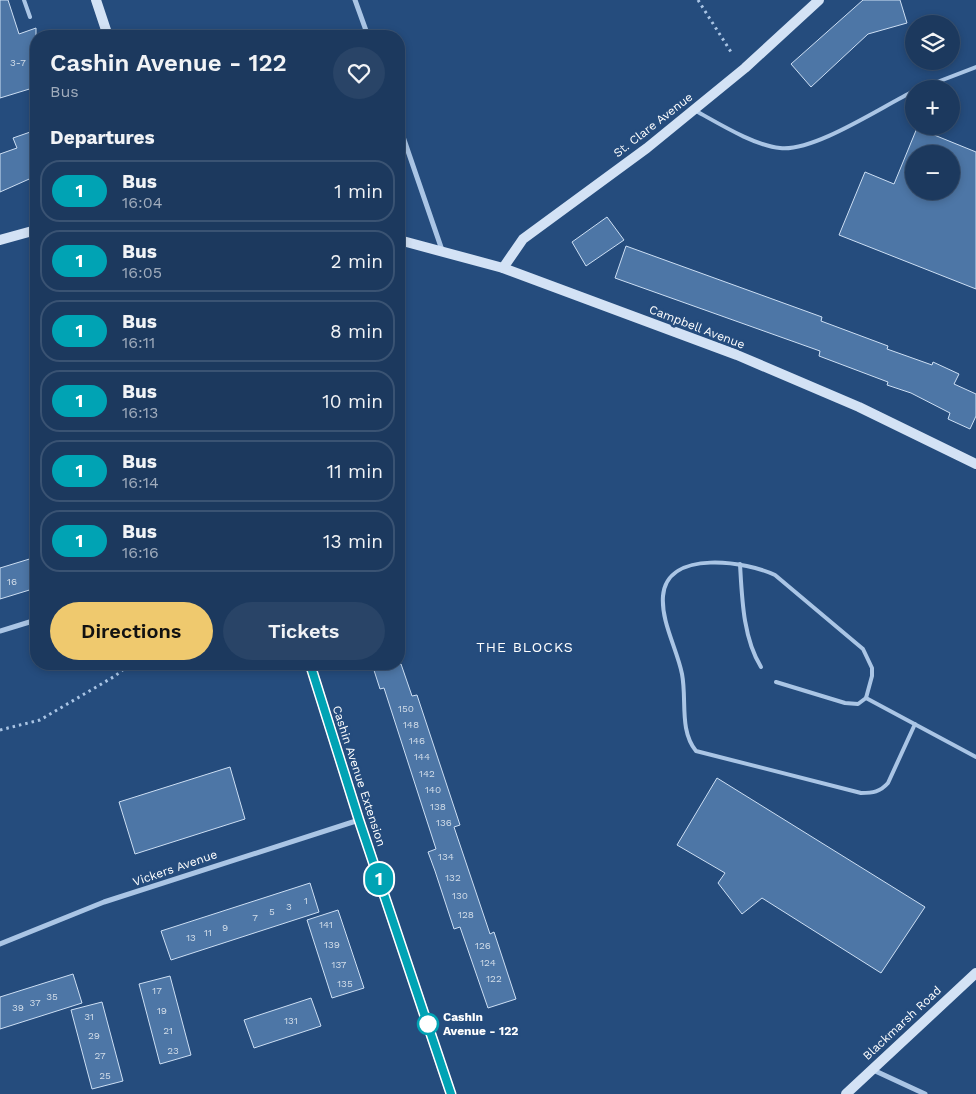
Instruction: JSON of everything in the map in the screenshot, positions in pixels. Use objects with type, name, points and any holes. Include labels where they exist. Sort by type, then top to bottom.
[{"type":"street","points":[[96,0],[106,30]]},
{"type":"street","points":[[355,0],[366,30]]},
{"type":"street","name":"St. Clare Avenue","points":[[504,268],[523,239],[647,148],[745,68],[819,0]]},
{"type":"street","points":[[405,142],[442,250]]},
{"type":"street","points":[[0,240],[30,232]]},
{"type":"street","name":"Campbell Avenue","points":[[405,241],[504,268],[737,355],[860,407],[976,464]]},
{"type":"street","points":[[0,631],[30,622]]},
{"type":"street","name":"Cashin Avenue Extension","points":[[312,670],[359,820],[451,1094]]},
{"type":"street","name":"Vickers Avenue","points":[[0,944],[104,902],[359,820]]},
{"type":"street","name":"Blackmarsh Road","points":[[846,1094],[870,1069],[976,973]]},
{"type":"street","points":[[870,1069],[925,1094]]},
{"type":"lane","points":[[24,0],[30,17]]},
{"type":"lane","points":[[942,80],[976,67]]},
{"type":"lane","points":[[694,110],[745,137],[780,148],[800,147],[824,137],[905,96]]},
{"type":"lane","points":[[776,682],[845,703],[858,704],[866,698],[872,676],[872,668],[863,649],[775,575],[760,568],[714,562],[682,569],[666,585],[663,596],[664,611],[682,673],[686,736],[696,752],[861,794],[869,793],[881,790],[888,783],[916,724]]},
{"type":"lane","points":[[740,564],[742,600],[751,646],[761,667]]},
{"type":"lane","points":[[866,698],[976,757]]},
{"type":"path","points":[[698,0],[731,52]]},
{"type":"path","points":[[0,730],[40,720],[122,670]]},
{"type":"building","points":[[0,0],[8,0],[19,34],[30,30],[30,89],[0,98]]},
{"type":"building","points":[[863,0],[900,0],[905,24],[868,34],[811,87],[791,64]]},
{"type":"building","points":[[30,132],[30,179],[0,192],[0,154],[17,148],[13,138]]},
{"type":"building","points":[[914,135],[934,135],[959,145],[910,145]]},
{"type":"building","points":[[960,145],[976,152],[976,289],[839,235],[865,172],[894,184],[905,157],[905,200],[960,200]]},
{"type":"building","points":[[607,217],[624,240],[586,266],[572,242]]},
{"type":"building","points":[[626,246],[822,317],[821,321],[888,346],[887,349],[932,365],[933,362],[959,374],[954,384],[976,394],[976,416],[970,429],[948,419],[950,413],[911,393],[887,385],[888,382],[819,356],[820,351],[615,278]]},
{"type":"building","points":[[30,559],[30,590],[0,599],[0,568]]},
{"type":"building","points":[[374,670],[403,670],[412,696],[417,695],[460,825],[454,827],[490,934],[494,932],[516,999],[488,1008],[460,927],[454,929],[428,852],[436,849],[384,688],[380,689]]},
{"type":"building","points":[[230,767],[245,819],[135,854],[119,802]]},
{"type":"building","points":[[717,778],[925,907],[881,973],[762,898],[742,914],[718,883],[725,873],[677,845]]},
{"type":"building","points":[[310,883],[319,912],[171,960],[161,931]]},
{"type":"building","points":[[338,910],[364,988],[332,998],[307,920]]},
{"type":"building","points":[[73,974],[82,1003],[0,1029],[0,997]]},
{"type":"building","points":[[170,976],[191,1055],[160,1064],[139,984]]},
{"type":"building","points":[[311,998],[321,1026],[254,1048],[244,1020]]},
{"type":"building","points":[[102,1002],[123,1081],[92,1089],[71,1010]]},
{"type":"bus line","name":"1","points":[[312,670],[359,820],[451,1094]]},
{"type":"place","name":"Cashin Avenue - 122","points":[[428,1024]]},
{"type":"district","name":"THE BLOCKS","points":[[525,647]]}]
